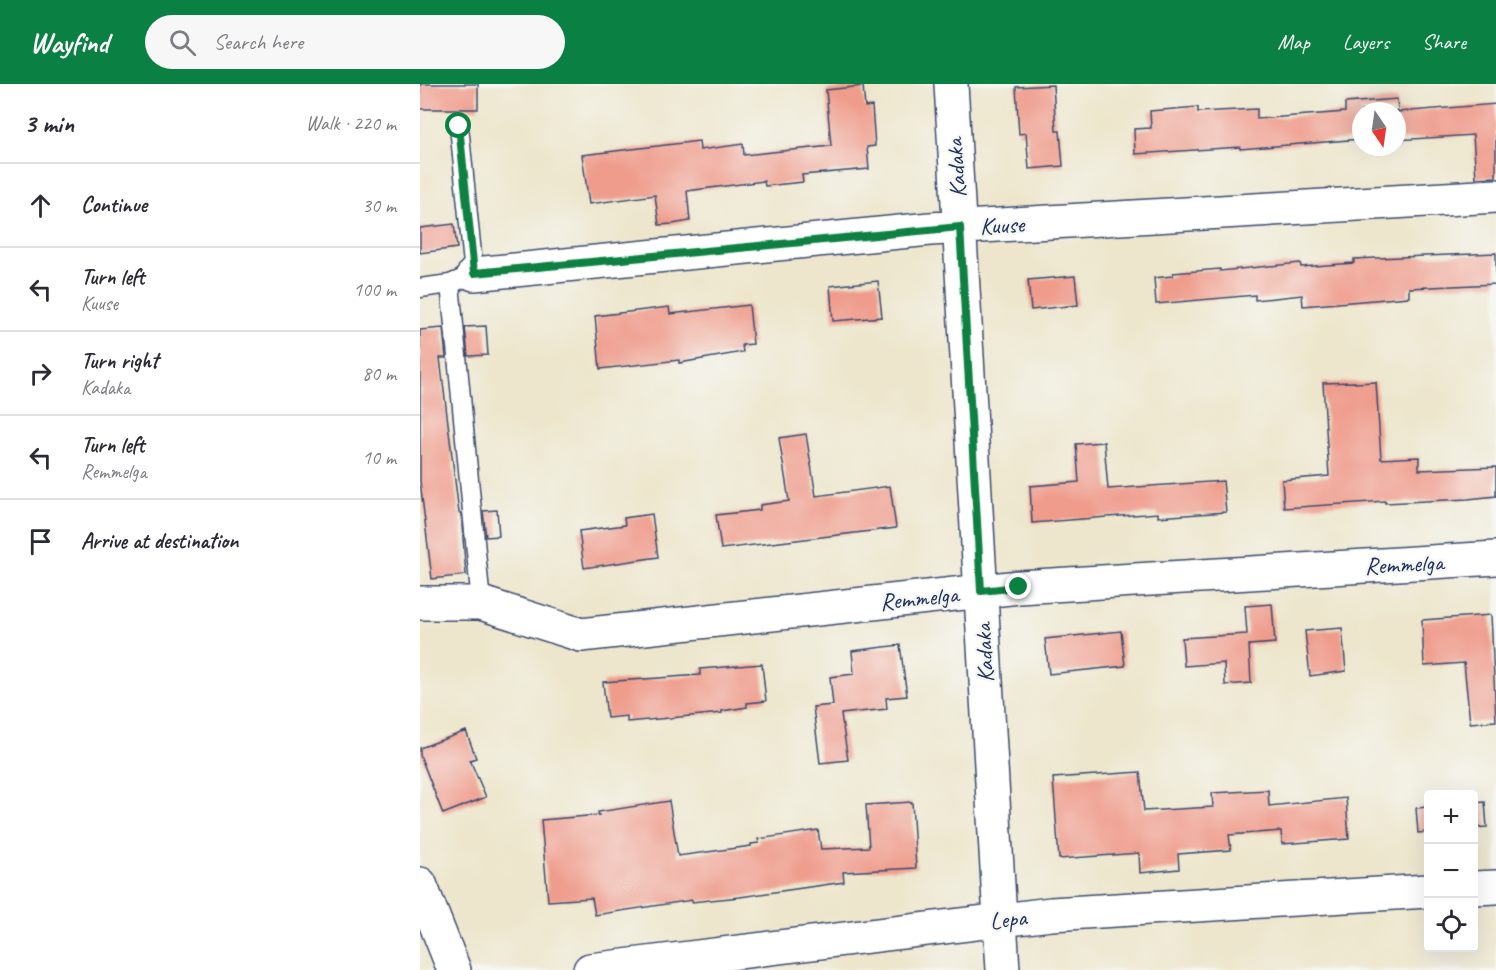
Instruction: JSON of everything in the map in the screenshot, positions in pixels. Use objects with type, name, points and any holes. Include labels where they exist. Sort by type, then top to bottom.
[{"type":"street","name":"Kadaka","points":[[951,84],[1003,970]]},
{"type":"street","name":"Kuuse","points":[[462,279],[960,227],[1496,196]]},
{"type":"street","name":"Remmelga","points":[[420,603],[481,603],[581,635],[1019,587],[1496,558]]},
{"type":"street","points":[[420,884],[454,970]]},
{"type":"street","points":[[1478,888],[1496,887]]},
{"type":"street","name":"Lepa","points":[[590,970],[1051,914],[1424,891]]},
{"type":"lane","points":[[459,126],[462,279],[481,603]]},
{"type":"lane","points":[[420,288],[462,279]]},
{"type":"building","points":[[420,84],[478,84],[478,109],[420,109]]},
{"type":"building","points":[[1053,85],[1056,131],[1060,131],[1063,166],[1029,169],[1026,133],[1019,134],[1016,87]]},
{"type":"building","points":[[863,86],[865,107],[872,106],[875,146],[867,147],[869,169],[802,175],[803,182],[765,186],[764,181],[687,191],[690,221],[672,224],[659,225],[655,195],[589,204],[582,155],[699,141],[700,150],[743,144],[744,155],[831,146],[826,90]]},
{"type":"building","points":[[1397,99],[1397,102],[1358,102]]},
{"type":"building","points":[[1352,102],[1352,140],[1240,149],[1240,147],[1135,154],[1134,129],[1151,128],[1150,111],[1198,107],[1198,112],[1257,109],[1257,119],[1345,112],[1345,103]]},
{"type":"building","points":[[1496,104],[1496,177],[1476,178],[1473,135],[1406,139],[1406,111]]},
{"type":"building","points":[[454,224],[457,248],[420,253],[420,228]]},
{"type":"building","points":[[1496,253],[1496,284],[1409,288],[1409,297],[1303,306],[1302,295],[1255,300],[1255,295],[1156,304],[1154,278],[1172,276],[1173,273],[1300,263],[1301,267],[1354,263],[1354,259]]},
{"type":"building","points":[[1075,276],[1078,305],[1031,310],[1028,280]]},
{"type":"building","points":[[878,281],[882,317],[833,321],[830,286]]},
{"type":"building","points":[[749,305],[753,344],[742,345],[743,352],[679,363],[679,360],[600,369],[595,316],[669,307],[670,314]]},
{"type":"building","points":[[486,326],[488,355],[468,356],[465,327]]},
{"type":"building","points":[[443,328],[446,358],[440,358],[459,513],[461,513],[466,575],[432,579],[420,481],[420,330]]},
{"type":"building","points":[[1376,382],[1381,459],[1419,457],[1419,470],[1496,467],[1496,496],[1284,508],[1282,480],[1329,476],[1323,383]]},
{"type":"building","points":[[806,434],[816,496],[890,486],[896,528],[721,549],[716,515],[760,510],[760,505],[789,501],[779,438]]},
{"type":"building","points":[[1104,442],[1108,489],[1223,481],[1226,512],[1158,517],[1158,513],[1032,523],[1030,486],[1079,482],[1076,444]]},
{"type":"building","points":[[497,510],[499,536],[486,537],[483,511]]},
{"type":"building","points":[[652,514],[658,557],[584,568],[579,531],[625,525],[624,518]]},
{"type":"building","points":[[1272,604],[1275,643],[1249,645],[1251,683],[1225,685],[1224,663],[1184,666],[1182,638],[1247,634],[1245,606]]},
{"type":"building","points":[[1491,615],[1496,721],[1470,723],[1464,663],[1424,666],[1422,620]]},
{"type":"building","points":[[1342,628],[1346,671],[1310,676],[1305,631]]},
{"type":"building","points":[[1121,631],[1125,666],[1049,674],[1045,639]]},
{"type":"building","points":[[900,645],[907,696],[886,698],[887,709],[841,714],[848,760],[820,763],[813,707],[833,705],[830,677],[854,674],[852,651]]},
{"type":"building","points":[[762,664],[766,701],[747,703],[747,707],[722,711],[722,713],[627,722],[627,716],[607,718],[603,682],[700,675],[700,669]]},
{"type":"building","points":[[466,731],[476,758],[470,760],[486,797],[443,814],[420,755],[420,748]]},
{"type":"building","points":[[1140,772],[1144,811],[1213,807],[1212,793],[1268,790],[1269,806],[1346,798],[1349,839],[1282,844],[1281,831],[1229,835],[1231,850],[1178,854],[1179,869],[1140,873],[1139,853],[1059,859],[1053,778]]},
{"type":"building","points":[[669,801],[678,856],[751,846],[751,844],[759,843],[758,839],[818,830],[821,849],[869,847],[866,805],[912,802],[916,868],[843,872],[844,882],[740,897],[692,902],[692,900],[595,915],[592,898],[548,901],[541,820],[599,815],[598,812]]},
{"type":"building","points":[[1485,802],[1487,827],[1478,828],[1478,803]]},
{"type":"building","points":[[1424,807],[1424,832],[1418,833],[1416,808]]},
{"type":"route","points":[[459,126],[474,273],[960,227],[981,591],[1019,587]]}]
